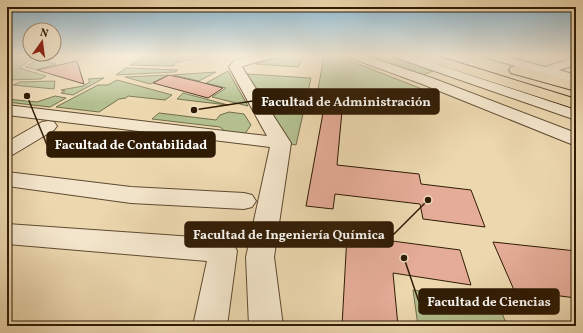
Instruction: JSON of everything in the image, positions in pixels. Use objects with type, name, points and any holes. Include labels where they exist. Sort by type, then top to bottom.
[{"type":"highway","points":[[474,72],[576,104]]},
{"type":"highway","points":[[525,72],[576,87]]},
{"type":"street","points":[[238,72],[281,143],[260,257],[266,326]]},
{"type":"street","points":[[400,72],[576,140]]},
{"type":"street","points":[[447,72],[576,115]]},
{"type":"street","points":[[546,72],[576,79]]},
{"type":"street","points":[[7,110],[281,143]]},
{"type":"street","points":[[7,120],[48,126],[7,150]]},
{"type":"street","points":[[7,179],[131,195],[244,201]]},
{"type":"street","points":[[7,234],[224,251],[210,326]]},
{"type":"green space","points":[[7,72],[31,72],[46,76],[41,79],[7,80]]},
{"type":"green space","points":[[121,72],[176,72],[175,72],[116,75]]},
{"type":"green space","points":[[216,72],[199,81],[173,75]]},
{"type":"green space","points":[[228,72],[248,106],[212,97],[226,88],[206,83]]},
{"type":"green space","points":[[321,72],[378,72],[427,91],[433,104],[317,95]]},
{"type":"green space","points":[[408,72],[432,72],[420,76]]},
{"type":"green space","points":[[247,74],[311,78],[296,145],[291,144]]},
{"type":"green space","points":[[168,75],[150,84],[125,77]]},
{"type":"green space","points":[[104,78],[73,95],[61,93],[65,91],[61,90],[83,86],[90,82],[88,79]]},
{"type":"green space","points":[[117,80],[172,95],[165,100],[128,96],[126,98],[119,99],[99,112],[56,107],[98,85],[108,85]]},
{"type":"green space","points":[[55,81],[54,89],[13,85],[20,82]]},
{"type":"green space","points":[[183,93],[228,105],[177,99]]},
{"type":"green space","points":[[55,96],[66,98],[50,107],[7,102],[7,99],[37,102]]},
{"type":"green space","points":[[229,112],[244,114],[251,125],[244,135],[227,133],[220,127],[152,119],[159,113],[216,120],[220,115]]},
{"type":"green space","points":[[413,290],[498,302],[507,326],[418,326]]},
{"type":"building","points":[[42,72],[80,72],[84,84]]},
{"type":"building","points":[[169,75],[223,88],[208,98],[153,83]]},
{"type":"building","points":[[323,98],[343,100],[337,165],[419,174],[421,184],[471,190],[485,227],[423,219],[420,204],[335,194],[333,209],[306,206],[323,113],[319,112]]},
{"type":"building","points":[[347,235],[460,250],[471,285],[393,273],[398,326],[342,326]]},
{"type":"building","points":[[493,242],[576,251],[576,298],[514,290]]},
{"type":"place","name":"Facultad de Contabilidad","points":[[27,96]]},
{"type":"place","name":"Facultad de Administración","points":[[194,110]]},
{"type":"place","name":"Facultad de Ingeniería Química","points":[[428,200]]},
{"type":"place","name":"Facultad de Ciencias","points":[[404,258]]}]
